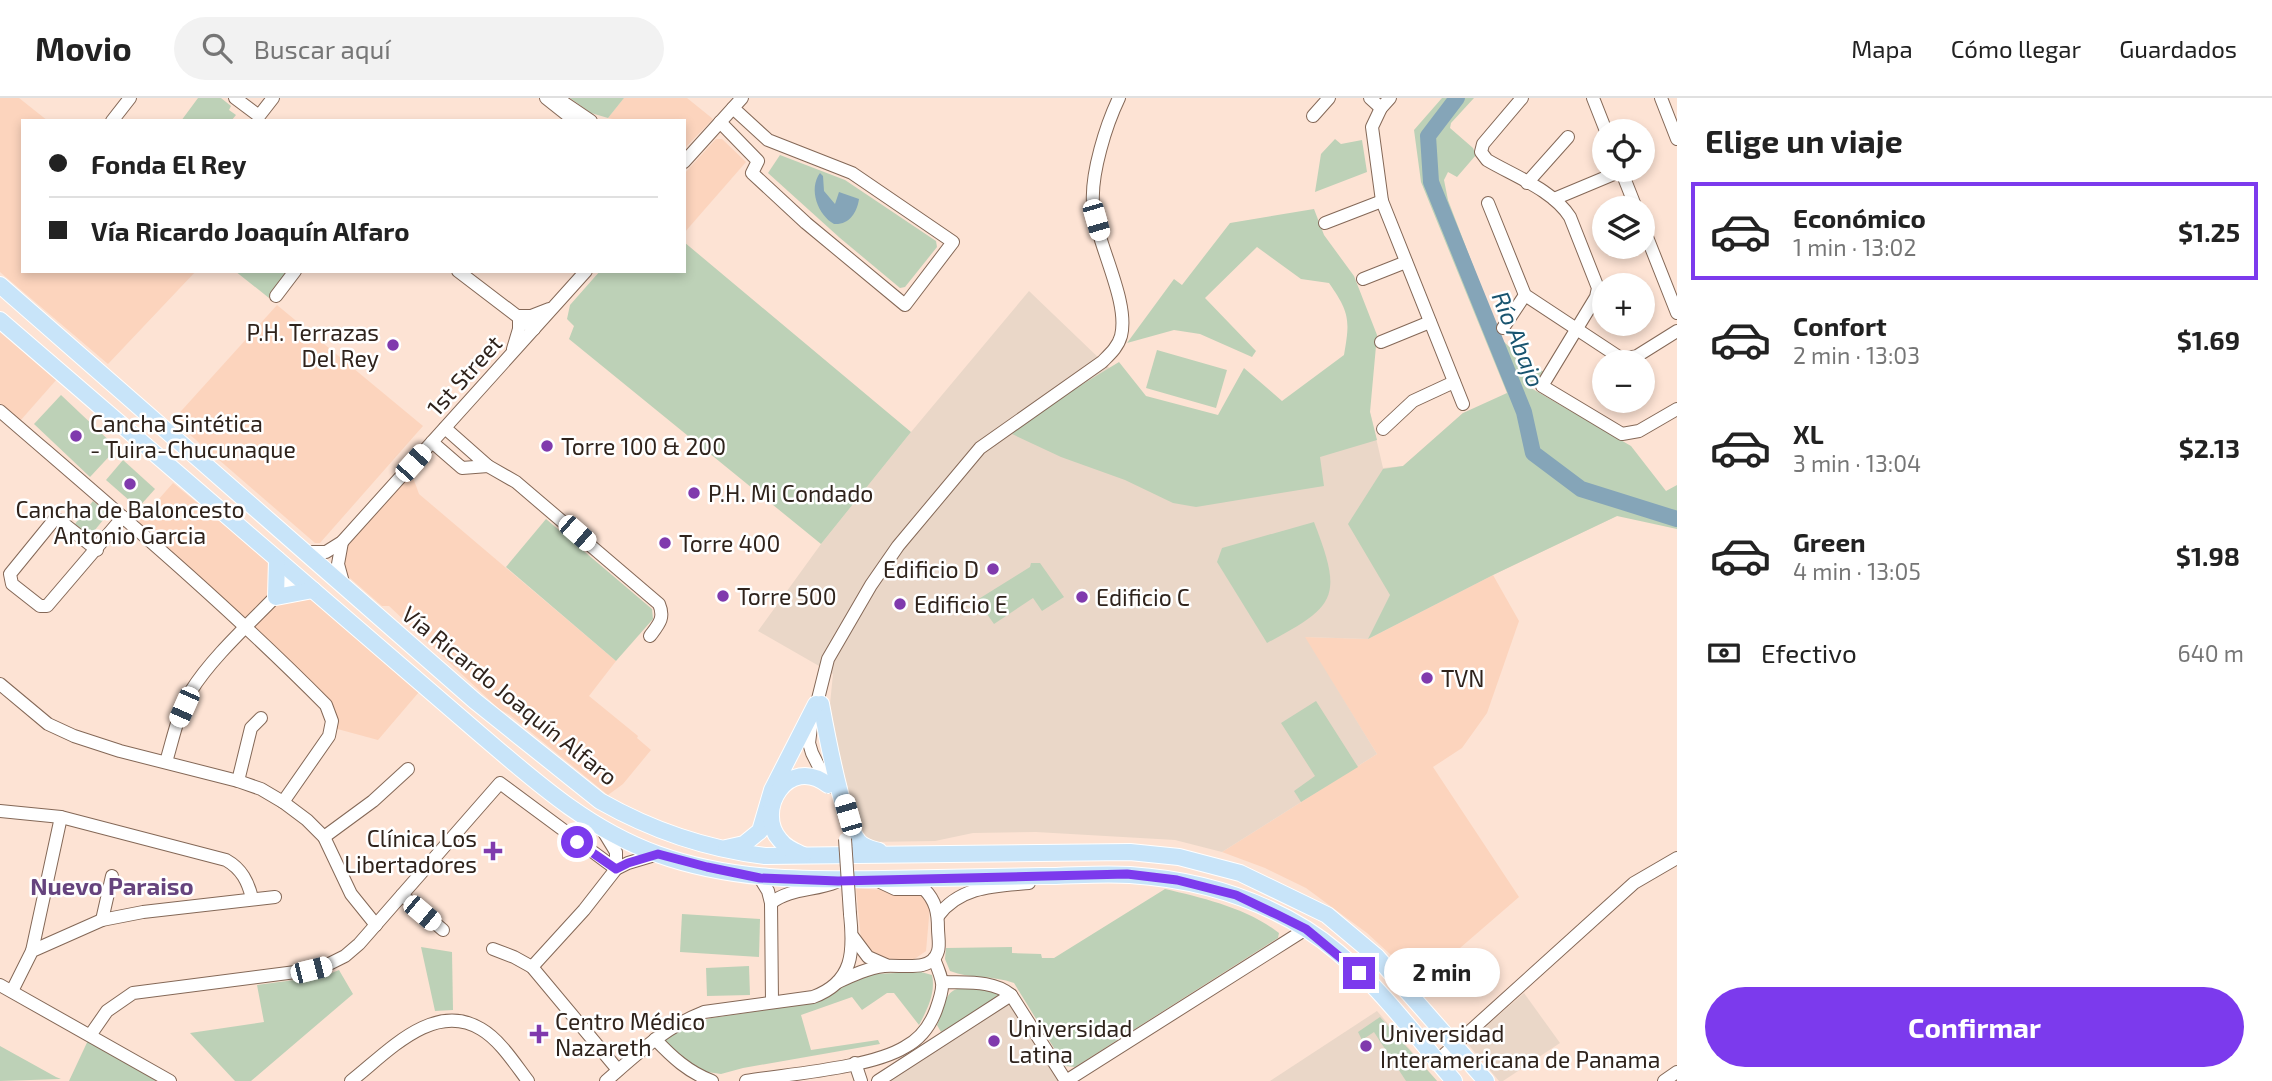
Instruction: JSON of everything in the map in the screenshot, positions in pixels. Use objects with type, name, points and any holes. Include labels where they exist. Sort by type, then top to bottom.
[{"type":"main road","name":"Vía Ricardo Joaquín Alfaro","points":[[0,285],[475,701],[600,801],[645,824],[677,836],[720,849],[765,856],[1130,852],[1179,857],[1240,873],[1327,915],[1353,936],[1377,957],[1486,1081]]},
{"type":"main road","name":"Vía Ricardo Joaquín Alfaro","points":[[0,320],[532,778],[602,830],[658,854],[760,878],[838,881],[1127,874],[1177,880],[1236,895],[1306,929],[1340,956],[1384,998],[1454,1081]]},
{"type":"main road","points":[[277,559],[276,597],[313,590]]},
{"type":"main road","points":[[720,849],[744,844],[760,831],[772,790],[818,704]]},
{"type":"main road","points":[[818,704],[855,835],[870,849],[906,853]]},
{"type":"main road","points":[[793,751],[809,743],[820,747],[826,758]]},
{"type":"main road","points":[[805,856],[789,848],[776,835],[772,823],[774,803],[780,788],[793,777],[814,776],[832,793]]},
{"type":"street","points":[[114,119],[130,98]]},
{"type":"street","points":[[235,98],[259,116],[273,98]]},
{"type":"street","points":[[546,98],[572,119]]},
{"type":"street","points":[[557,98],[588,119]]},
{"type":"street","points":[[686,160],[742,98]]},
{"type":"street","points":[[832,793],[814,760],[809,743],[821,680],[828,659],[870,585],[962,468],[998,434],[1102,362],[1114,350],[1120,338],[1121,312],[1093,203],[1098,163],[1119,98]]},
{"type":"street","points":[[1313,116],[1329,98]]},
{"type":"street","points":[[1370,98],[1385,103],[1373,127],[1382,201],[1463,404]]},
{"type":"street","points":[[1522,98],[1483,144],[1481,152],[1487,160],[1554,199],[1570,217],[1598,288],[1596,297],[1578,329],[1542,386],[1622,434],[1639,431],[1677,409]]},
{"type":"street","points":[[1593,98],[1601,119]]},
{"type":"street","points":[[1661,98],[1677,139]]},
{"type":"street","points":[[720,122],[758,161],[751,173],[806,223],[905,305],[953,242],[852,173],[768,140],[733,108]]},
{"type":"street","points":[[1527,183],[1568,137]]},
{"type":"street","points":[[754,155],[768,140]]},
{"type":"street","points":[[1554,199],[1593,182]]},
{"type":"street","points":[[1325,223],[1382,201]]},
{"type":"street","points":[[1488,203],[1525,295],[1622,359],[1637,356],[1677,331]]},
{"type":"street","points":[[1655,257],[1677,313]]},
{"type":"street","points":[[1363,279],[1406,262]]},
{"type":"street","points":[[276,296],[293,273]]},
{"type":"street","points":[[461,273],[534,329]]},
{"type":"street","name":"1st Street","points":[[342,542],[584,273]]},
{"type":"street","points":[[1503,328],[1525,295]]},
{"type":"street","points":[[519,316],[531,316],[553,308]]},
{"type":"street","points":[[512,354],[519,330],[519,316]]},
{"type":"street","points":[[1381,342],[1430,322]]},
{"type":"street","points":[[1383,429],[1413,401],[1454,382]]},
{"type":"street","points":[[0,411],[248,627],[326,705],[332,720],[328,736],[284,802]]},
{"type":"street","points":[[445,428],[488,466],[516,482],[659,604],[663,612],[662,620],[650,636]]},
{"type":"street","points":[[432,442],[462,468],[488,466]]},
{"type":"street","points":[[97,550],[59,520],[54,520],[10,574],[10,579],[12,584],[40,606],[47,606],[97,550],[123,517]]},
{"type":"street","points":[[307,552],[326,552],[342,542]]},
{"type":"street","points":[[342,542],[338,564],[344,586]]},
{"type":"street","points":[[166,762],[177,722],[191,692],[218,658],[296,575]]},
{"type":"street","points":[[1,688],[48,724],[65,732],[120,751],[238,780],[284,802],[324,837],[351,894],[376,925]]},
{"type":"street","points":[[818,704],[832,793],[845,839],[852,937],[849,962],[838,982]]},
{"type":"street","points":[[238,780],[251,728],[261,718]]},
{"type":"street","points":[[324,837],[373,801],[408,769]]},
{"type":"street","points":[[91,1034],[107,1011],[133,993],[326,967],[345,956],[376,925],[500,783],[616,869]]},
{"type":"street","points":[[0,811],[61,817],[226,860],[234,864],[246,879],[252,898]]},
{"type":"street","points":[[61,817],[32,951],[6,988],[170,1081]]},
{"type":"street","points":[[602,830],[615,849],[616,869]]},
{"type":"street","points":[[532,967],[584,910],[616,869],[658,854]]},
{"type":"street","points":[[1437,1061],[1634,883],[1677,858]]},
{"type":"street","points":[[102,920],[112,876]]},
{"type":"street","points":[[938,916],[944,907],[957,898],[979,888],[1029,883],[1049,876]]},
{"type":"street","points":[[760,878],[771,903],[772,1002]]},
{"type":"street","points":[[606,1081],[655,1039],[678,1023],[704,1012],[813,997],[853,975],[886,965],[916,966],[934,959],[939,950],[938,916],[933,898],[924,890],[895,889],[876,879]]},
{"type":"street","points":[[771,903],[788,893],[816,889],[838,881]]},
{"type":"street","points":[[402,895],[443,930]]},
{"type":"street","points":[[32,951],[102,920],[143,912],[275,897]]},
{"type":"street","points":[[944,982],[1003,988],[1011,995],[1066,1081],[1306,929]]},
{"type":"street","points":[[852,937],[868,957],[886,965]]},
{"type":"street","points":[[493,949],[532,967],[618,1070]]},
{"type":"street","points":[[878,1081],[908,1054],[933,1018],[944,982],[934,959]]},
{"type":"street","points":[[746,1081],[887,1055],[908,1054],[1011,995]]},
{"type":"street","points":[[351,1081],[420,1029],[439,1021],[451,1020],[469,1023],[484,1030],[528,1081]]},
{"type":"street","points":[[655,1039],[676,1061],[696,1075],[712,1081]]},
{"type":"street","points":[[855,1063],[861,1081]]},
{"type":"street","points":[[1664,1081],[1677,1072]]},
{"type":"shaded area","points":[[0,98],[19,98],[45,119],[21,119],[21,273],[194,273],[108,364],[0,272]]},
{"type":"shaded area","points":[[624,98],[687,98],[713,119],[686,147],[686,119],[608,118]]},
{"type":"shaded area","points":[[716,139],[722,139],[746,162],[686,231],[686,172]]},
{"type":"shaded area","points":[[1029,291],[1176,432],[1370,412],[1383,468],[1403,466],[1463,413],[1617,516],[1368,639],[1305,637],[1377,754],[1222,852],[1175,840],[1036,832],[973,833],[935,841],[868,842],[858,826],[836,753],[830,704],[833,674],[758,631],[821,544]]},
{"type":"shaded area","points":[[277,305],[423,426],[320,543],[315,543],[173,420]]},
{"type":"shaded area","points":[[0,330],[57,379],[20,421],[0,403]]},
{"type":"shaded area","points":[[411,472],[419,494],[616,661],[589,696],[651,750],[623,784],[608,795],[510,715],[499,709],[389,606],[382,606],[343,572],[345,543]]},
{"type":"shaded area","points":[[173,483],[278,569],[278,578],[304,591],[419,692],[378,740],[330,727],[326,705],[135,526]]},
{"type":"shaded area","points":[[1493,575],[1519,621],[1487,713],[1462,748],[1433,767],[1519,897],[1416,986],[1403,966],[1367,933],[1306,888],[1265,868],[1222,852],[1377,754],[1304,637],[1368,639]]},
{"type":"shaded area","points":[[856,888],[920,893],[925,896],[930,906],[926,951],[913,960],[888,960],[875,956],[861,940]]},
{"type":"shaded area","points":[[1524,993],[1560,1043],[1503,1081],[1499,1081],[1467,1043]]},
{"type":"shaded area","name":"Universidad Latina","points":[[1011,1000],[1066,1081],[887,1081]]},
{"type":"shaded area","name":"Universidad Interamericana de Panama","points":[[1377,1011],[1437,1081],[1270,1081]]},
{"type":"green space","points":[[198,98],[221,98],[231,106],[229,110],[236,115],[233,119],[182,119]]},
{"type":"green space","points":[[570,98],[624,98],[608,118],[591,113]]},
{"type":"green space","points":[[1442,98],[1474,98],[1451,123],[1450,128],[1473,148],[1476,155],[1457,177],[1448,172],[1444,180],[1448,200],[1501,339],[1522,359],[1544,372],[1531,388],[1631,446],[1666,491],[1677,485],[1677,529],[1617,516],[1368,639],[1390,595],[1348,524],[1383,469],[1403,466],[1463,413],[1507,393],[1421,182],[1414,130]]},
{"type":"green space","points":[[1335,139],[1341,144],[1362,140],[1367,172],[1315,192],[1321,154]]},
{"type":"green space","points":[[780,155],[845,180],[936,241],[937,247],[905,287],[900,288],[768,173]]},
{"type":"green space","points":[[1314,209],[1324,235],[1354,276],[1377,335],[1370,412],[1377,440],[1320,457],[1324,486],[1196,507],[1173,503],[1125,480],[1061,457],[1012,434],[1022,421],[1119,362],[1146,396],[1218,415],[1244,368],[1282,401],[1344,355],[1347,317],[1329,283],[1301,279],[1257,247],[1205,298],[1256,351],[1252,357],[1200,334],[1174,330],[1127,343],[1174,279],[1182,285],[1230,223]]},
{"type":"green space","points":[[686,244],[911,432],[821,544],[569,339],[574,326],[567,319],[570,305],[598,273],[686,273]]},
{"type":"green space","points":[[238,273],[288,273],[269,298]]},
{"type":"green space","points":[[1157,350],[1227,370],[1216,408],[1146,388]]},
{"type":"green space","name":"Cancha Sintética - Tuira-Chucunaque","points":[[61,395],[117,448],[90,477],[34,424]]},
{"type":"green space","name":"Cancha de Baloncesto Antonio Garcia","points":[[123,460],[155,489],[138,508],[106,480]]},
{"type":"green space","points":[[93,501],[108,514],[90,536],[75,524]]},
{"type":"green space","points":[[546,519],[652,609],[653,619],[616,661],[506,567]]},
{"type":"green space","points":[[1314,522],[1329,567],[1328,597],[1308,619],[1267,643],[1217,562],[1222,548]]},
{"type":"green space","points":[[1031,563],[1040,563],[1064,597],[1042,611],[1033,598],[994,624],[977,600],[1030,567]]},
{"type":"green space","points":[[1316,701],[1358,767],[1301,802],[1294,791],[1315,776],[1281,723]]},
{"type":"green space","points":[[1165,889],[1239,910],[1279,933],[1278,938],[1075,1067],[1065,1066],[1014,983],[950,971],[945,959],[946,948],[1012,947],[1012,953],[1041,954],[1042,958],[1054,958]]},
{"type":"green space","points":[[682,914],[760,919],[759,957],[680,952]]},
{"type":"green space","points":[[421,947],[452,952],[453,1010],[435,1011]]},
{"type":"green space","points":[[749,966],[750,995],[707,996],[706,968]]},
{"type":"green space","points":[[339,970],[353,994],[251,1081],[235,1081],[190,1033],[264,1022],[257,985],[324,976]]},
{"type":"green space","points":[[921,972],[932,975],[933,988],[919,1025],[894,993],[887,993],[862,1010],[852,997],[801,1015],[811,1050],[878,1040],[880,1044],[721,1074],[701,1071],[661,1042],[687,1026],[711,1018],[806,1004],[829,996],[847,982],[871,974]]},
{"type":"green space","points":[[995,989],[999,997],[941,1032],[937,1025],[944,1004],[952,991]]},
{"type":"green space","points":[[1380,1017],[1437,1081],[1406,1081],[1374,1032],[1362,1040],[1358,1032]]},
{"type":"green space","points":[[91,1034],[170,1081],[69,1081]]},
{"type":"green space","points":[[0,1046],[56,1077],[61,1079],[0,1081]]},
{"type":"water","points":[[820,173],[823,176],[824,191],[835,204],[839,192],[859,199],[848,220],[834,224],[819,208],[815,186]]},
{"type":"waterway","name":"Río Abajo","points":[[1457,98],[1428,136],[1431,182],[1524,412],[1533,453],[1581,489],[1677,519]]},
{"type":"place","name":"P.H. Terrazas Del Rey","points":[[393,345]]},
{"type":"place","name":"Cancha Sintética - Tuira-Chucunaque","points":[[76,436]]},
{"type":"place","name":"Torre 100 & 200","points":[[547,446]]},
{"type":"place","name":"Cancha de Baloncesto Antonio Garcia","points":[[130,484]]},
{"type":"place","name":"P.H. Mi Condado","points":[[694,493]]},
{"type":"place","name":"Torre 400","points":[[665,543]]},
{"type":"place","name":"Edificio D","points":[[993,569]]},
{"type":"place","name":"Torre 500","points":[[723,596]]},
{"type":"place","name":"Edificio C","points":[[1082,597]]},
{"type":"place","name":"Edificio E","points":[[900,604]]},
{"type":"place","name":"TVN","points":[[1427,678]]},
{"type":"place","name":"Clínica Los Libertadores","points":[[493,851]]},
{"type":"place","name":"Centro Médico Nazareth","points":[[539,1034]]},
{"type":"place","name":"Universidad Latina","points":[[994,1041]]},
{"type":"place","name":"Universidad Interamericana de Panama","points":[[1366,1046]]},
{"type":"district","name":"Nuevo Paraiso","points":[[112,885]]},
{"type":"route","points":[[577,842],[616,869],[658,854],[760,878],[838,881],[1127,874],[1177,880],[1236,895],[1306,929],[1359,973]]}]
